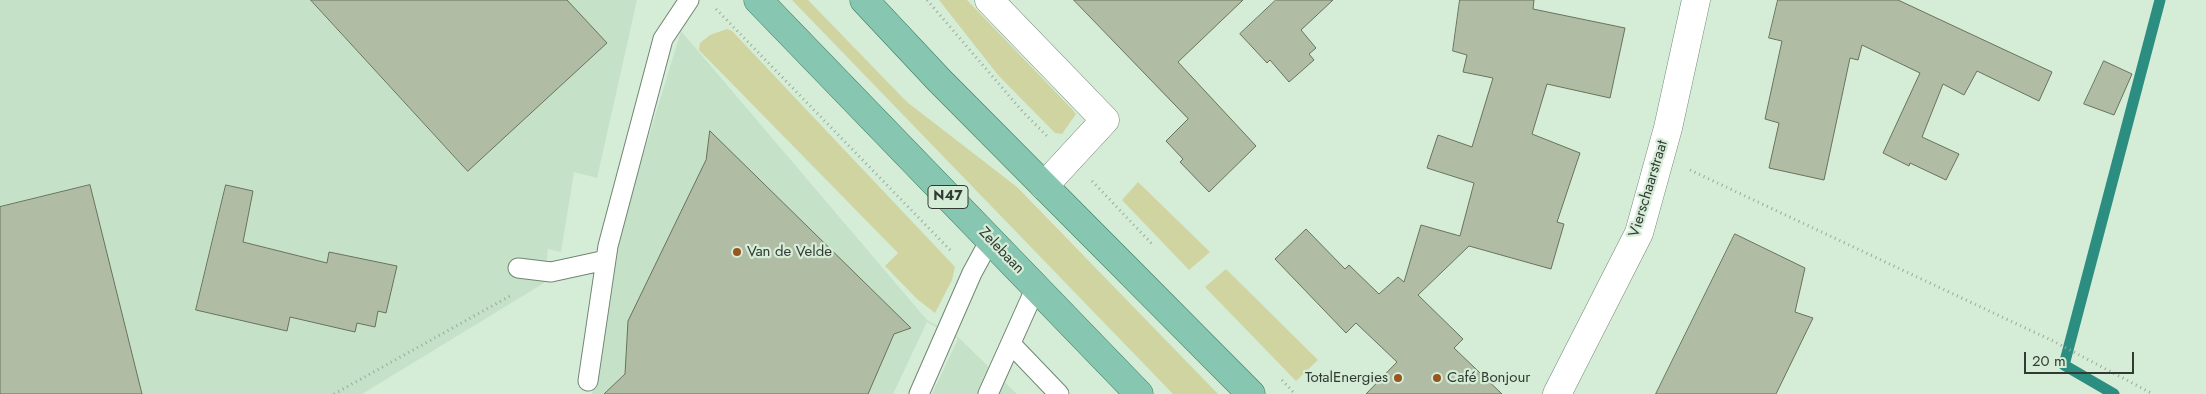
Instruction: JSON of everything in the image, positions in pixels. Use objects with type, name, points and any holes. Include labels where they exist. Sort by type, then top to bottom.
[{"type":"main road","name":"Zelebaan","points":[[758,0],[1139,394]]},
{"type":"main road","points":[[864,0],[939,80],[1251,394]]},
{"type":"street","points":[[988,0],[1104,120],[1044,186]]},
{"type":"street","name":"Vierschaarstraat","points":[[1557,394],[1639,233],[1668,128],[1696,0]]},
{"type":"lane","points":[[588,381],[606,260],[662,40],[689,0]]},
{"type":"lane","points":[[919,394],[972,273],[990,240]]},
{"type":"lane","points":[[525,268],[552,272],[606,260]]},
{"type":"lane","points":[[988,394],[1036,287]]},
{"type":"lane","points":[[1010,344],[1059,394]]},
{"type":"path","points":[[927,0],[1023,112],[1071,158],[1158,250]]},
{"type":"path","points":[[713,7],[972,273]]},
{"type":"path","points":[[1660,156],[2053,341],[2153,394]]},
{"type":"path","points":[[334,394],[526,286],[525,268]]},
{"type":"path","points":[[1280,378],[1295,394]]},
{"type":"shaded area","points":[[0,0],[637,0],[597,178],[574,172],[561,252],[548,249],[544,283],[362,394],[0,394]]},
{"type":"shaded area","points":[[792,0],[808,0],[907,102],[1017,187],[1218,394],[1173,394]]},
{"type":"shaded area","points":[[939,0],[967,0],[1071,108],[1076,114],[1062,134],[1055,133],[998,75]]},
{"type":"shaded area","points":[[727,29],[732,31],[955,267],[952,280],[935,313],[917,299],[885,266],[898,253],[699,50],[700,43],[710,35]]},
{"type":"shaded area","points":[[681,31],[927,320],[959,338],[1017,394],[932,394],[958,339],[927,322],[893,394],[592,394],[595,362],[623,221]]},
{"type":"shaded area","points":[[1138,182],[1210,252],[1189,270],[1122,200]]},
{"type":"shaded area","points":[[1226,269],[1318,360],[1296,381],[1205,287]]},
{"type":"building","points":[[311,0],[567,0],[607,43],[468,171]]},
{"type":"building","points":[[1074,0],[1243,0],[1178,62],[1256,146],[1209,192],[1180,162],[1183,159],[1166,141],[1188,119]]},
{"type":"building","points":[[1276,0],[1333,0],[1301,30],[1316,48],[1309,54],[1314,60],[1289,82],[1270,60],[1267,63],[1240,34]]},
{"type":"building","points":[[1460,0],[1534,0],[1533,9],[1625,28],[1610,98],[1547,84],[1532,134],[1580,153],[1557,222],[1564,224],[1551,269],[1469,246],[1418,295],[1463,339],[1454,348],[1502,394],[1366,394],[1397,362],[1356,323],[1346,333],[1275,259],[1306,229],[1345,269],[1349,265],[1379,294],[1398,277],[1404,282],[1421,225],[1460,236],[1474,183],[1427,168],[1438,135],[1472,147],[1493,78],[1463,72],[1467,55],[1453,51]]},
{"type":"building","points":[[1778,0],[1898,0],[2052,72],[2039,101],[1977,71],[1964,95],[1943,84],[1922,137],[1959,154],[1946,180],[1910,163],[1909,166],[1883,153],[1920,73],[1862,45],[1858,60],[1850,58],[1824,180],[1769,168],[1779,123],[1765,119],[1782,41],[1769,38]]},
{"type":"building","points":[[2104,61],[2132,74],[2114,115],[2084,104]]},
{"type":"building","name":"Van de Velde","points":[[710,131],[911,328],[894,334],[868,394],[604,394],[625,374],[628,321],[706,160]]},
{"type":"building","points":[[90,185],[142,394],[0,394],[0,207]]},
{"type":"building","points":[[226,185],[253,191],[243,242],[327,263],[329,252],[397,266],[386,313],[378,311],[375,327],[357,323],[355,332],[290,317],[287,331],[196,310]]},
{"type":"building","points":[[1735,234],[1805,268],[1795,312],[1813,318],[1776,394],[1656,394]]},
{"type":"waterway","points":[[2114,394],[2064,365],[2160,0]]},
{"type":"place","name":"Van de Velde","points":[[737,252]]},
{"type":"place","name":"TotalEnergies","points":[[1398,378]]},
{"type":"place","name":"Café Bonjour","points":[[1437,378]]}]
